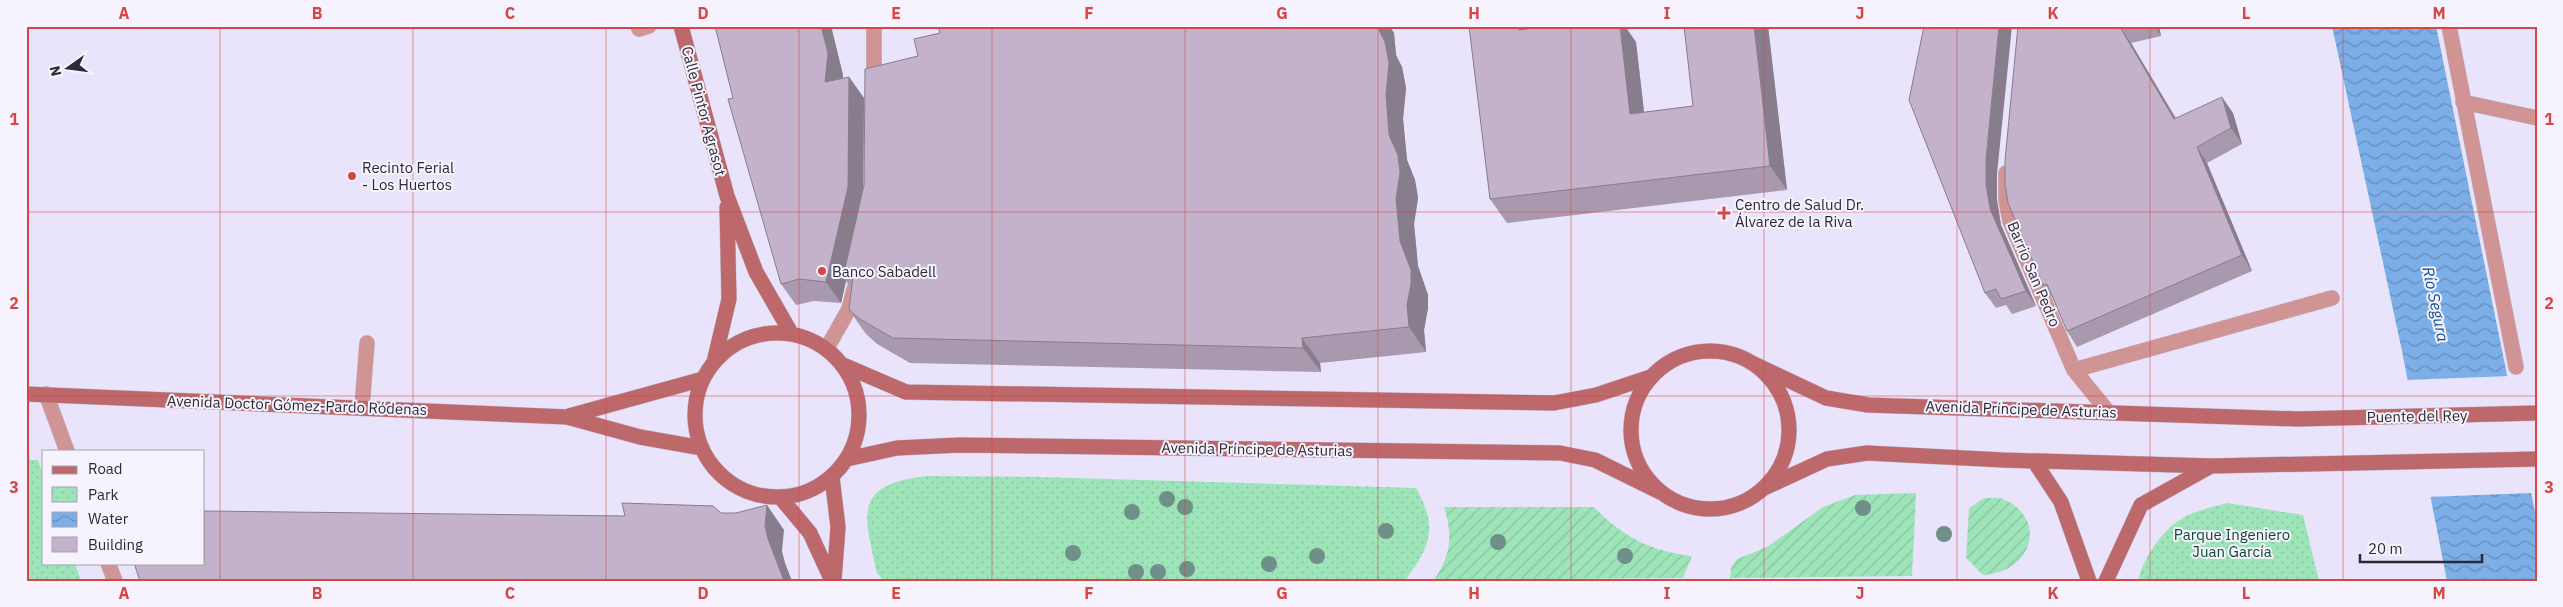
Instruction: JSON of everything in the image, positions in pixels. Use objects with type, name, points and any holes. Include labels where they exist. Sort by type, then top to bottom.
[{"type":"street","name":"Calle Pintor Agrasot","points":[[682,26],[727,196],[756,272],[792,333]]},
{"type":"street","points":[[873,105],[874,26]]},
{"type":"street","points":[[2449,26],[2516,367]]},
{"type":"street","points":[[2463,102],[2537,118]]},
{"type":"street","name":"Barrio San Pedro","points":[[2008,156],[2006,200],[2010,221],[2074,370],[2109,413]]},
{"type":"street","name":"Calle Pintor Agrasot","points":[[714,362],[729,299],[727,196]]},
{"type":"street","points":[[827,348],[849,309],[857,273]]},
{"type":"street","points":[[2074,370],[2332,298]]},
{"type":"street","points":[[763,333],[792,333],[810,338],[827,348],[843,365],[855,386],[860,411],[857,436],[847,459],[832,477],[817,488],[799,495],[780,497],[755,494],[733,484],[714,469],[702,448],[695,417],[696,402],[703,380],[714,362],[736,343],[763,333]]},
{"type":"street","points":[[362,407],[367,343]]},
{"type":"street","points":[[1762,489],[1776,474],[1784,455],[1788,434],[1787,421],[1780,394],[1768,376],[1752,363],[1732,354],[1710,350],[1677,357],[1650,378],[1636,399],[1630,424],[1633,450],[1644,473],[1660,492],[1684,505],[1712,509],[1738,504],[1762,489],[1827,459],[1866,453],[2034,461],[2211,466],[2537,459]]},
{"type":"street","name":"Avenida Príncipe de Asturias","points":[[1752,363],[1826,398],[1868,405],[2298,419]]},
{"type":"street","points":[[843,365],[906,392],[1013,395],[1554,402],[1596,395],[1650,378]]},
{"type":"street","name":"Avenida Doctor Gómez-Pardo Ródenas","points":[[567,416],[703,380]]},
{"type":"street","name":"Avenida Doctor Gómez-Pardo Ródenas","points":[[26,394],[567,416],[640,437],[702,448]]},
{"type":"street","points":[[46,394],[67,450]]},
{"type":"street","name":"Puente del Rey","points":[[2298,419],[2537,413]]},
{"type":"street","name":"Avenida Príncipe de Asturias","points":[[847,459],[897,448],[960,445],[1560,453],[1595,460],[1660,492]]},
{"type":"street","points":[[2034,461],[2061,502],[2089,581]]},
{"type":"street","points":[[2106,581],[2142,505],[2211,466]]},
{"type":"street","points":[[832,477],[838,527],[833,581]]},
{"type":"street","points":[[780,497],[810,533],[833,581]]},
{"type":"street","points":[[108,564],[115,581]]},
{"type":"green space","points":[[26,460],[38,460],[42,471],[42,564],[75,564],[81,581],[26,581]]},
{"type":"green space","points":[[927,476],[1039,477],[1416,488],[1427,513],[1429,535],[1421,556],[1406,579],[882,579],[877,573],[869,534],[867,519],[869,506],[875,495],[886,486],[903,480]]},
{"type":"green space","points":[[1916,493],[1912,576],[1730,578],[1731,568],[1737,559],[1767,547],[1823,507],[1855,495]]},
{"type":"green space","points":[[1984,498],[2001,498],[2017,508],[2026,519],[2030,531],[2029,544],[2023,555],[2013,565],[2000,572],[1983,575],[1966,558],[1969,508]]},
{"type":"green space","name":"Parque Ingeniero Juan García","points":[[2227,503],[2303,515],[2319,581],[2138,581],[2151,550],[2174,524],[2183,517],[2193,513]]},
{"type":"green space","points":[[1444,507],[1594,507],[1616,527],[1638,541],[1677,554],[1692,556],[1683,578],[1434,580],[1444,562],[1449,545],[1449,527]]},
{"type":"water","name":"Río Segura","points":[[2332,26],[2436,26],[2537,522],[2537,581],[2447,581],[2402,351]]},
{"type":"pier","points":[[2510,376],[2533,493],[2427,497],[2405,380]]},
{"type":"building","points":[[715,26],[821,26],[828,53],[825,82],[849,77],[848,187],[826,282],[799,279],[781,284],[728,99],[733,98]]},
{"type":"building","points":[[938,26],[1378,26],[1385,42],[1389,63],[1386,94],[1389,135],[1398,155],[1400,173],[1396,199],[1400,241],[1411,270],[1411,284],[1407,305],[1409,327],[1302,338],[1303,348],[893,338],[860,319],[849,310],[853,276],[843,277],[864,185],[865,69],[918,56],[914,39],[940,33]]},
{"type":"building","points":[[1469,26],[1519,26],[1519,30],[1548,26],[1620,26],[1630,114],[1693,106],[1684,26],[1754,26],[1770,166],[1490,199]]},
{"type":"building","points":[[1924,26],[1999,26],[1986,159],[1986,184],[1990,209],[2026,291],[2001,299],[1996,289],[1985,293],[1909,100]]},
{"type":"building","points":[[2018,26],[2125,26],[2120,27],[2174,119],[2222,97],[2231,128],[2197,147],[2242,255],[2067,331],[2047,284],[2043,285],[2008,203],[2005,184],[2005,160]]},
{"type":"building","points":[[622,503],[713,506],[721,513],[736,513],[767,505],[765,526],[784,581],[140,581],[134,564],[205,564],[205,511],[625,516]]},
{"type":"place","name":"Recinto Ferial - Los Huertos","points":[[352,176]]},
{"type":"place","name":"Centro de Salud Dr. Álvarez de la Riva","points":[[1724,213]]},
{"type":"place","name":"Banco Sabadell","points":[[822,271]]}]
